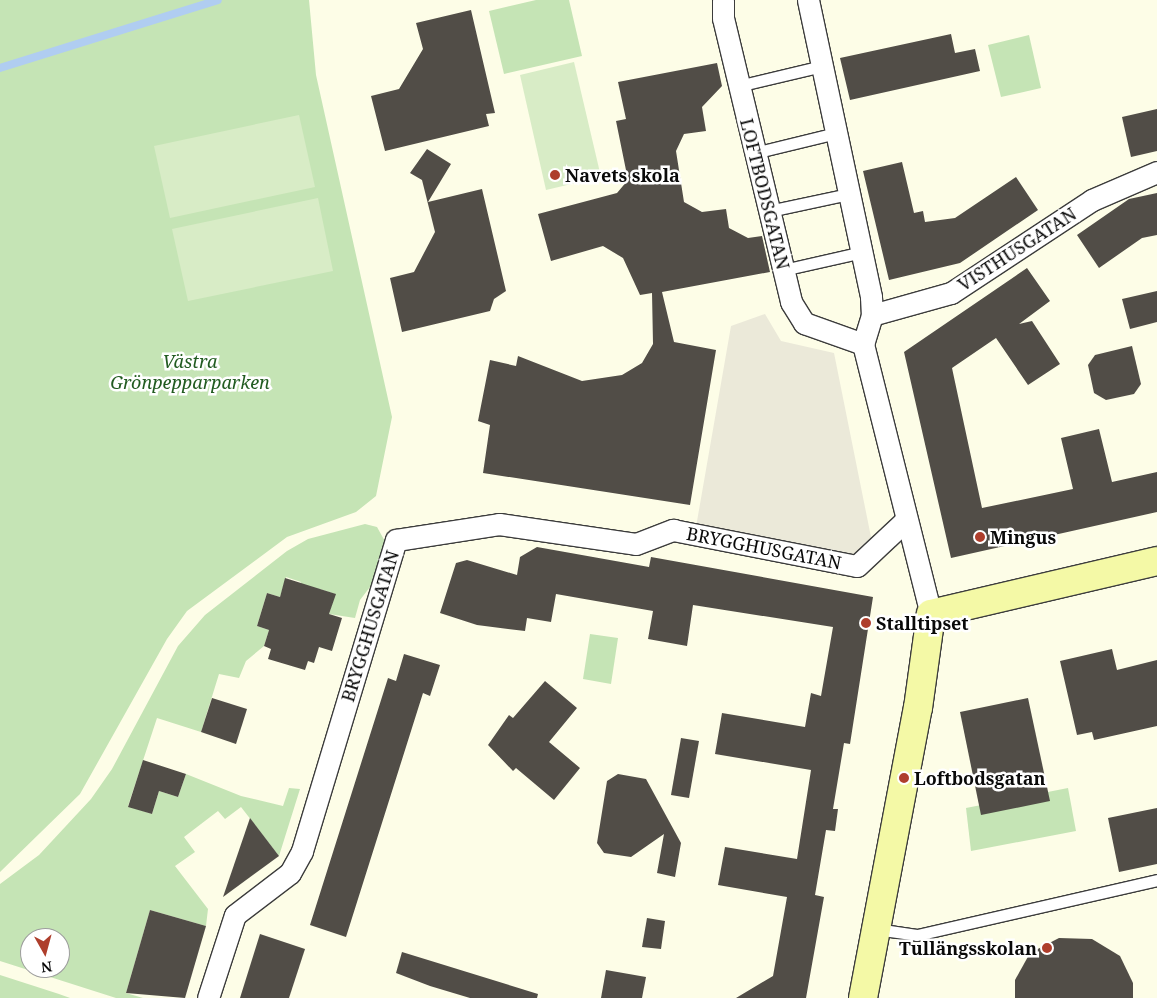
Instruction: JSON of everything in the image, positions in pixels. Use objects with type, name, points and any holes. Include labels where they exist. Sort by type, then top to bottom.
[{"type":"street","name":"LOFTBODSGATAN","points":[[723,0],[738,86],[792,302],[804,323],[864,344]]},
{"type":"street","points":[[808,0],[862,252],[872,315],[864,344],[930,614],[863,998]]},
{"type":"street","name":"VISTHUSGATAN","points":[[872,315],[951,293],[1092,200],[1157,172]]},
{"type":"street","name":"BRYGGHUSGATAN","points":[[208,998],[235,915],[290,873],[302,851],[396,540],[499,524],[636,544],[673,530],[857,566],[906,520]]},
{"type":"street","points":[[930,614],[1157,562]]},
{"type":"lane","points":[[738,86],[822,66]]},
{"type":"lane","points":[[754,152],[836,133]]},
{"type":"lane","points":[[769,211],[849,194]]},
{"type":"lane","points":[[784,270],[862,252]]},
{"type":"lane","points":[[875,929],[917,935],[1157,880]]},
{"type":"green space","name":"Västra Grönpepparparken","points":[[0,0],[309,0],[316,75],[392,417],[376,496],[356,512],[287,537],[187,611],[167,639],[80,794],[0,872]]},
{"type":"green space","points":[[536,0],[569,0],[582,56],[504,74],[489,11]]},
{"type":"green space","points":[[1029,35],[1041,88],[1001,97],[988,45]]},
{"type":"green space","points":[[574,62],[601,177],[546,190],[520,75]]},
{"type":"green space","points":[[299,115],[315,187],[170,218],[154,146]]},
{"type":"green space","points":[[318,198],[333,271],[188,301],[172,229]]},
{"type":"green space","points":[[365,524],[377,527],[387,545],[383,570],[360,600],[355,618],[329,614],[335,594],[320,589],[318,596],[298,590],[301,582],[286,577],[280,597],[267,593],[257,626],[269,630],[264,646],[246,661],[239,678],[219,674],[201,732],[157,718],[128,806],[152,814],[159,791],[178,797],[186,774],[241,796],[283,806],[289,788],[300,789],[279,856],[241,807],[225,819],[218,811],[184,837],[195,852],[175,866],[208,909],[206,926],[150,910],[126,993],[143,998],[116,998],[53,978],[70,978],[70,928],[20,928],[20,967],[0,961],[0,884],[39,855],[91,799],[112,769],[178,646],[205,615],[287,551],[308,539]]},
{"type":"green space","points":[[590,634],[618,638],[611,684],[583,679]]},
{"type":"green space","points":[[1068,788],[1076,831],[971,851],[966,808]]},
{"type":"green space","points":[[0,975],[59,994],[70,998],[0,998]]},
{"type":"shaded area","points":[[765,314],[781,341],[834,353],[873,547],[861,559],[696,527],[731,326]]},
{"type":"building","points":[[471,10],[495,113],[486,114],[489,126],[385,151],[371,96],[399,89],[423,49],[416,23]]},
{"type":"building","points":[[951,34],[955,53],[975,49],[980,71],[850,100],[840,58]]},
{"type":"building","points":[[717,63],[722,86],[702,107],[706,131],[684,134],[676,151],[684,202],[702,212],[726,209],[729,228],[748,238],[762,236],[770,272],[662,292],[674,342],[716,350],[690,505],[483,473],[490,425],[478,421],[490,360],[516,366],[518,356],[582,381],[622,375],[642,363],[653,344],[652,293],[640,295],[623,258],[603,246],[551,261],[538,214],[617,193],[628,180],[616,121],[626,119],[618,82]]},
{"type":"building","points":[[1157,109],[1157,151],[1131,157],[1122,117]]},
{"type":"building","points":[[427,149],[451,164],[428,202],[482,189],[506,291],[494,299],[490,311],[402,332],[390,278],[414,272],[435,232],[422,180],[410,173]]},
{"type":"building","points":[[902,162],[914,213],[923,211],[925,222],[955,218],[1016,177],[1038,210],[960,263],[889,280],[863,171]]},
{"type":"building","points":[[1157,193],[1157,235],[1142,238],[1099,268],[1077,235],[1129,199]]},
{"type":"building","points":[[1027,268],[1050,301],[1019,324],[1032,321],[1060,364],[1028,385],[996,338],[952,368],[982,508],[1073,489],[1061,438],[1099,429],[1112,482],[1157,472],[1157,512],[951,558],[904,352]]},
{"type":"building","points":[[1157,291],[1157,322],[1130,329],[1122,299]]},
{"type":"building","points":[[1132,346],[1141,384],[1134,394],[1106,400],[1094,393],[1088,365],[1095,355]]},
{"type":"building","points":[[537,547],[649,567],[651,557],[873,597],[850,744],[844,743],[833,809],[838,809],[835,831],[826,830],[815,895],[824,897],[806,998],[736,998],[773,976],[787,897],[718,885],[725,847],[797,859],[811,770],[715,754],[722,713],[805,727],[811,693],[821,696],[833,627],[693,605],[687,646],[648,639],[653,611],[556,594],[551,622],[527,618],[525,631],[477,625],[440,613],[456,563],[467,560],[517,575],[520,557]]},
{"type":"building","points":[[285,578],[336,594],[329,614],[342,618],[332,651],[319,647],[314,663],[308,661],[305,670],[268,659],[271,649],[264,646],[269,630],[257,626],[267,593],[280,597]]},
{"type":"building","points":[[1112,649],[1117,670],[1157,660],[1157,726],[1094,740],[1092,732],[1077,735],[1060,661]]},
{"type":"building","points":[[404,654],[440,665],[430,696],[423,693],[346,937],[310,925],[388,678],[396,681]]},
{"type":"building","points":[[545,681],[577,708],[549,742],[580,768],[554,800],[516,768],[513,771],[488,745],[509,715],[513,718]]},
{"type":"building","points":[[212,698],[247,709],[236,744],[201,732]]},
{"type":"building","points":[[1028,698],[1050,801],[981,815],[960,712]]},
{"type":"building","points":[[681,738],[699,741],[689,798],[671,795]]},
{"type":"building","points":[[143,760],[186,774],[178,797],[159,791],[152,814],[128,807]]},
{"type":"building","points":[[618,774],[646,779],[681,843],[675,877],[657,873],[664,834],[631,857],[604,853],[597,843],[607,781]]},
{"type":"building","points":[[1157,808],[1157,864],[1119,872],[1108,818]]},
{"type":"building","points":[[250,818],[279,856],[223,897]]},
{"type":"building","points":[[150,910],[206,926],[185,998],[126,993]]},
{"type":"building","points":[[647,918],[665,921],[661,949],[642,947]]},
{"type":"building","points":[[260,934],[305,949],[289,998],[240,998]]},
{"type":"building","points":[[1059,938],[1092,939],[1120,956],[1133,983],[1133,998],[1015,998],[1015,980],[1030,953]]},
{"type":"building","points":[[402,952],[538,994],[537,998],[470,998],[430,986],[396,973]]},
{"type":"building","points":[[606,970],[646,977],[642,998],[601,998]]},
{"type":"waterway","points":[[0,68],[218,0]]},
{"type":"place","name":"Navets skola","points":[[555,175]]},
{"type":"place","name":"Mingus","points":[[980,537]]},
{"type":"place","name":"Stalltipset","points":[[866,623]]},
{"type":"place","name":"Loftbodsgatan","points":[[904,778]]},
{"type":"place","name":"Tullängsskolan","points":[[1047,948]]}]
